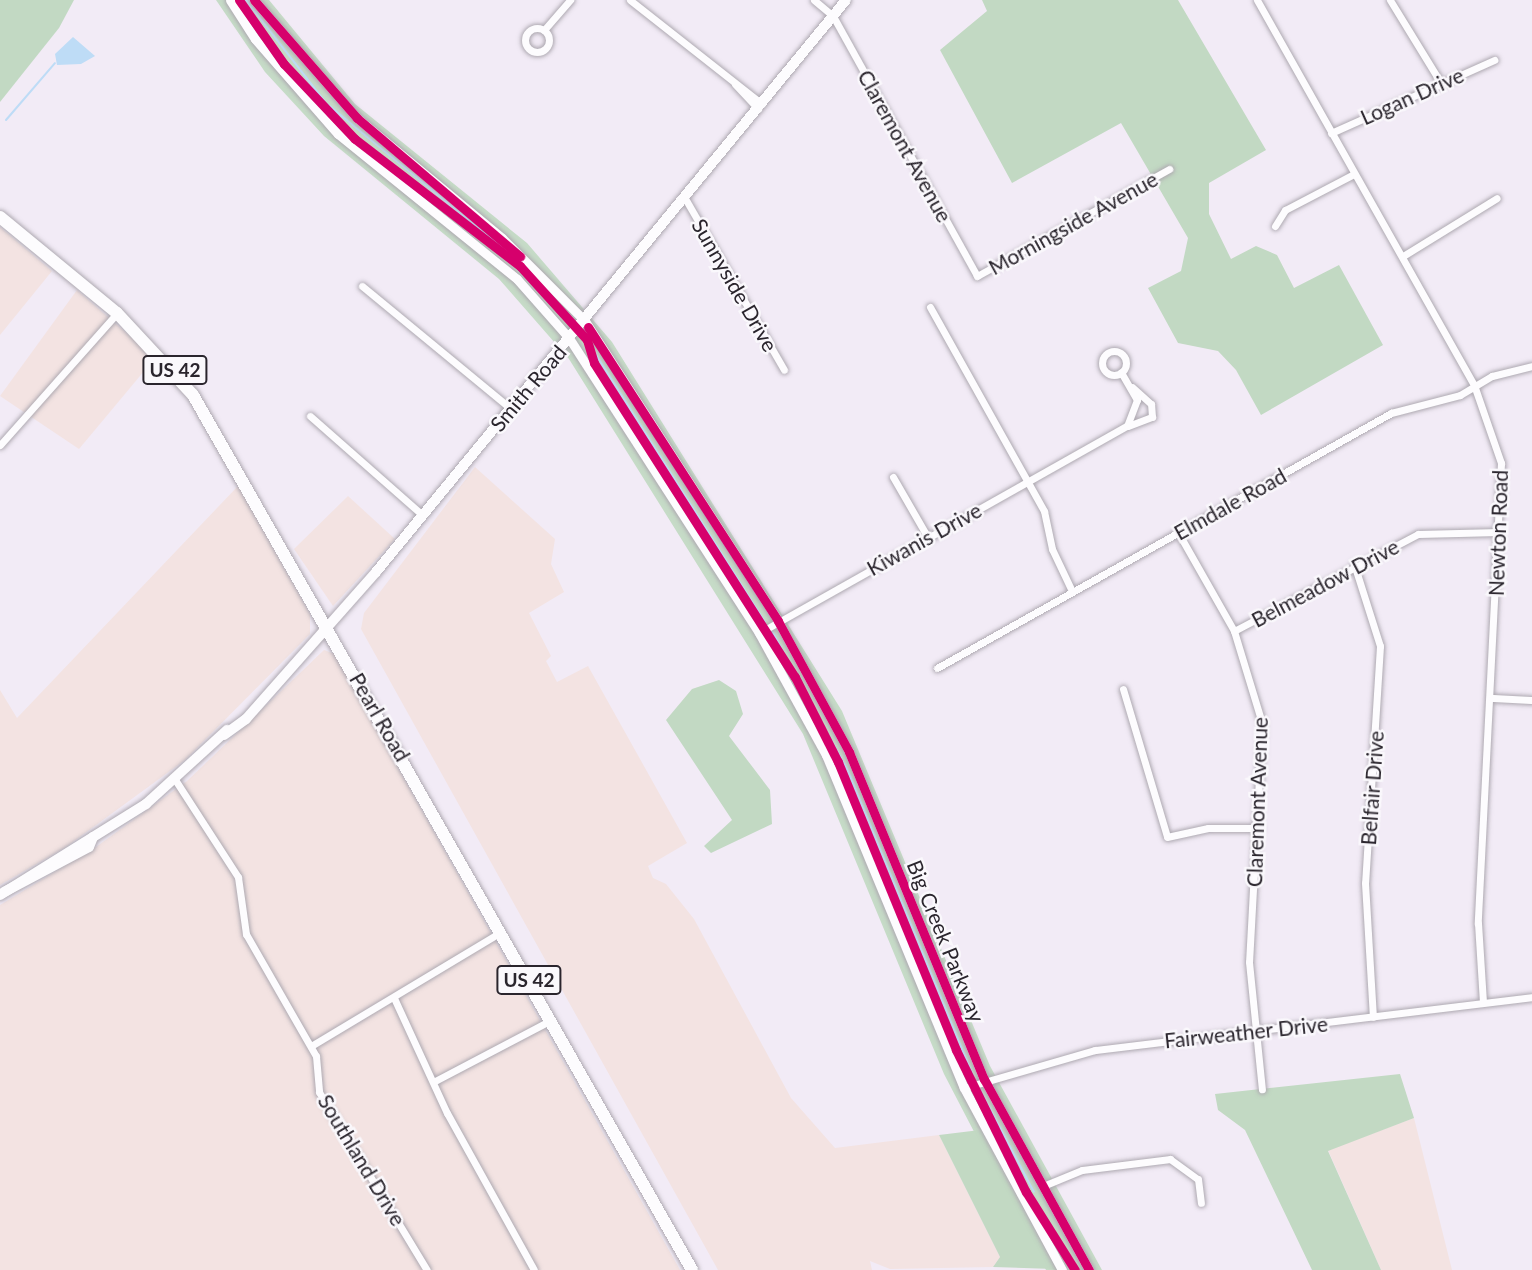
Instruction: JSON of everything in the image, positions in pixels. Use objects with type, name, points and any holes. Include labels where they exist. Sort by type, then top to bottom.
[{"type":"main road","name":"Smith Road","points":[[2,894],[93,837],[174,778],[255,705],[327,628],[511,409],[686,200],[846,0]]},
{"type":"main road","name":"Pearl Road","points":[[0,216],[117,313],[192,394],[552,1019],[692,1270]]},
{"type":"street","name":"Big Creek Parkway","points":[[230,0],[255,39],[338,134],[517,279],[569,338],[759,633],[826,755],[964,1088],[1062,1270]]},
{"type":"street","name":"Big Creek Parkway","points":[[254,0],[356,118],[502,238],[584,321],[778,621],[849,752],[984,1079],[1089,1270]]},
{"type":"street","points":[[544,30],[570,0]]},
{"type":"street","points":[[631,0],[760,106]]},
{"type":"street","points":[[814,0],[833,16]]},
{"type":"street","name":"Newton Road","points":[[1256,0],[1474,385],[1501,463],[1492,698],[1478,923],[1483,1002]]},
{"type":"street","points":[[1390,0],[1439,80]]},
{"type":"street","name":"Claremont Avenue","points":[[833,16],[977,276]]},
{"type":"street","name":"Logan Drive","points":[[1331,133],[1439,80],[1494,60]]},
{"type":"street","name":"Morningside Avenue","points":[[977,276],[1169,169]]},
{"type":"street","points":[[1275,226],[1285,210],[1354,173]]},
{"type":"street","points":[[1403,256],[1497,198]]},
{"type":"street","name":"Sunnyside Drive","points":[[686,200],[784,370]]},
{"type":"street","points":[[362,286],[511,409]]},
{"type":"street","points":[[930,307],[1028,482],[1071,589]]},
{"type":"street","points":[[0,445],[117,313]]},
{"type":"street","name":"Elmdale Road","points":[[937,668],[1071,589],[1179,534],[1391,413],[1532,366]]},
{"type":"street","points":[[1121,372],[1137,412],[1127,426]]},
{"type":"street","name":"Kiwanis Drive","points":[[759,633],[927,536],[1127,426],[1152,417],[1151,404],[1128,384]]},
{"type":"street","points":[[310,416],[421,514]]},
{"type":"street","points":[[893,477],[927,536]]},
{"type":"street","name":"Belmeadow Drive","points":[[1234,631],[1354,564],[1418,534],[1499,532]]},
{"type":"street","name":"Claremont Avenue","points":[[1179,534],[1234,631],[1262,723],[1259,828],[1249,962],[1262,1089]]},
{"type":"street","name":"Belfair Drive","points":[[1354,564],[1380,646],[1365,883],[1373,1017]]},
{"type":"street","points":[[1123,688],[1167,837],[1208,828],[1259,828]]},
{"type":"street","points":[[1492,698],[1532,700]]},
{"type":"street","name":"Southland Drive","points":[[174,778],[238,877],[250,944],[311,1046],[319,1092],[427,1270]]},
{"type":"street","points":[[311,1046],[502,932]]},
{"type":"street","name":"Fairweather Drive","points":[[964,1088],[984,1079],[1095,1050],[1532,997]]},
{"type":"street","points":[[394,998],[534,1270]]},
{"type":"street","points":[[435,1081],[552,1019]]},
{"type":"street","points":[[1043,1186],[1082,1170],[1170,1159],[1198,1179],[1201,1203]]},
{"type":"shaded area","points":[[0,227],[52,271],[0,335]]},
{"type":"shaded area","points":[[77,290],[155,358],[79,449],[0,396]]},
{"type":"shaded area","points":[[475,467],[555,539],[551,564],[564,592],[529,613],[551,656],[546,661],[557,682],[588,666],[687,843],[648,866],[653,878],[666,884],[694,919],[791,1098],[835,1148],[939,1135],[1000,1257],[993,1267],[890,1269],[870,1261],[872,1270],[718,1270],[361,629],[364,613]]},
{"type":"shaded area","points":[[238,486],[310,614],[310,634],[185,760],[66,847],[0,885],[0,690],[17,718]]},
{"type":"shaded area","points":[[348,496],[395,539],[333,606],[294,549]]},
{"type":"shaded area","points":[[324,650],[334,654],[680,1270],[0,1270],[0,905],[96,847],[187,781]]},
{"type":"shaded area","points":[[1414,1118],[1452,1270],[1381,1270],[1328,1150]]},
{"type":"green space","points":[[0,0],[74,0],[59,28],[0,102]]},
{"type":"green space","points":[[216,0],[269,0],[355,104],[527,243],[612,342],[842,711],[990,1066],[1102,1270],[1046,1270],[944,1074],[803,734],[569,359],[499,279],[324,136],[265,72]]},
{"type":"green space","points":[[982,0],[1178,0],[1266,150],[1209,183],[1209,214],[1231,259],[1256,246],[1277,255],[1294,288],[1339,265],[1383,345],[1261,415],[1236,370],[1218,351],[1178,343],[1148,288],[1181,271],[1188,238],[1121,123],[1012,183],[940,50],[987,11]]},
{"type":"green space","points":[[719,680],[736,691],[743,714],[729,736],[770,790],[772,824],[711,853],[704,846],[732,820],[666,720],[692,689]]},
{"type":"green space","points":[[1400,1074],[1414,1118],[1328,1151],[1381,1270],[1312,1270],[1245,1130],[1218,1110],[1215,1094]]},
{"type":"green space","points":[[980,1130],[1054,1269],[993,1267],[1000,1257],[939,1135]]},
{"type":"water","points":[[73,37],[95,56],[81,64],[57,65],[55,54]]},
{"type":"waterway","points":[[246,0],[326,103],[505,250]]},
{"type":"waterway","points":[[6,120],[55,63]]},
{"type":"waterway","points":[[591,347],[765,622]]},
{"type":"waterway","points":[[772,631],[848,771],[973,1076]]},
{"type":"waterway","points":[[980,1090],[1034,1192]]},
{"type":"cycle path","points":[[239,0],[284,64],[355,139],[520,266],[587,340],[594,363],[795,677],[838,762],[956,1050],[1026,1192],[1075,1270]]},
{"type":"cycle path","points":[[254,0],[357,118],[520,256]]},
{"type":"cycle path","points":[[588,327],[778,621],[849,752],[984,1079],[1089,1270]]}]
